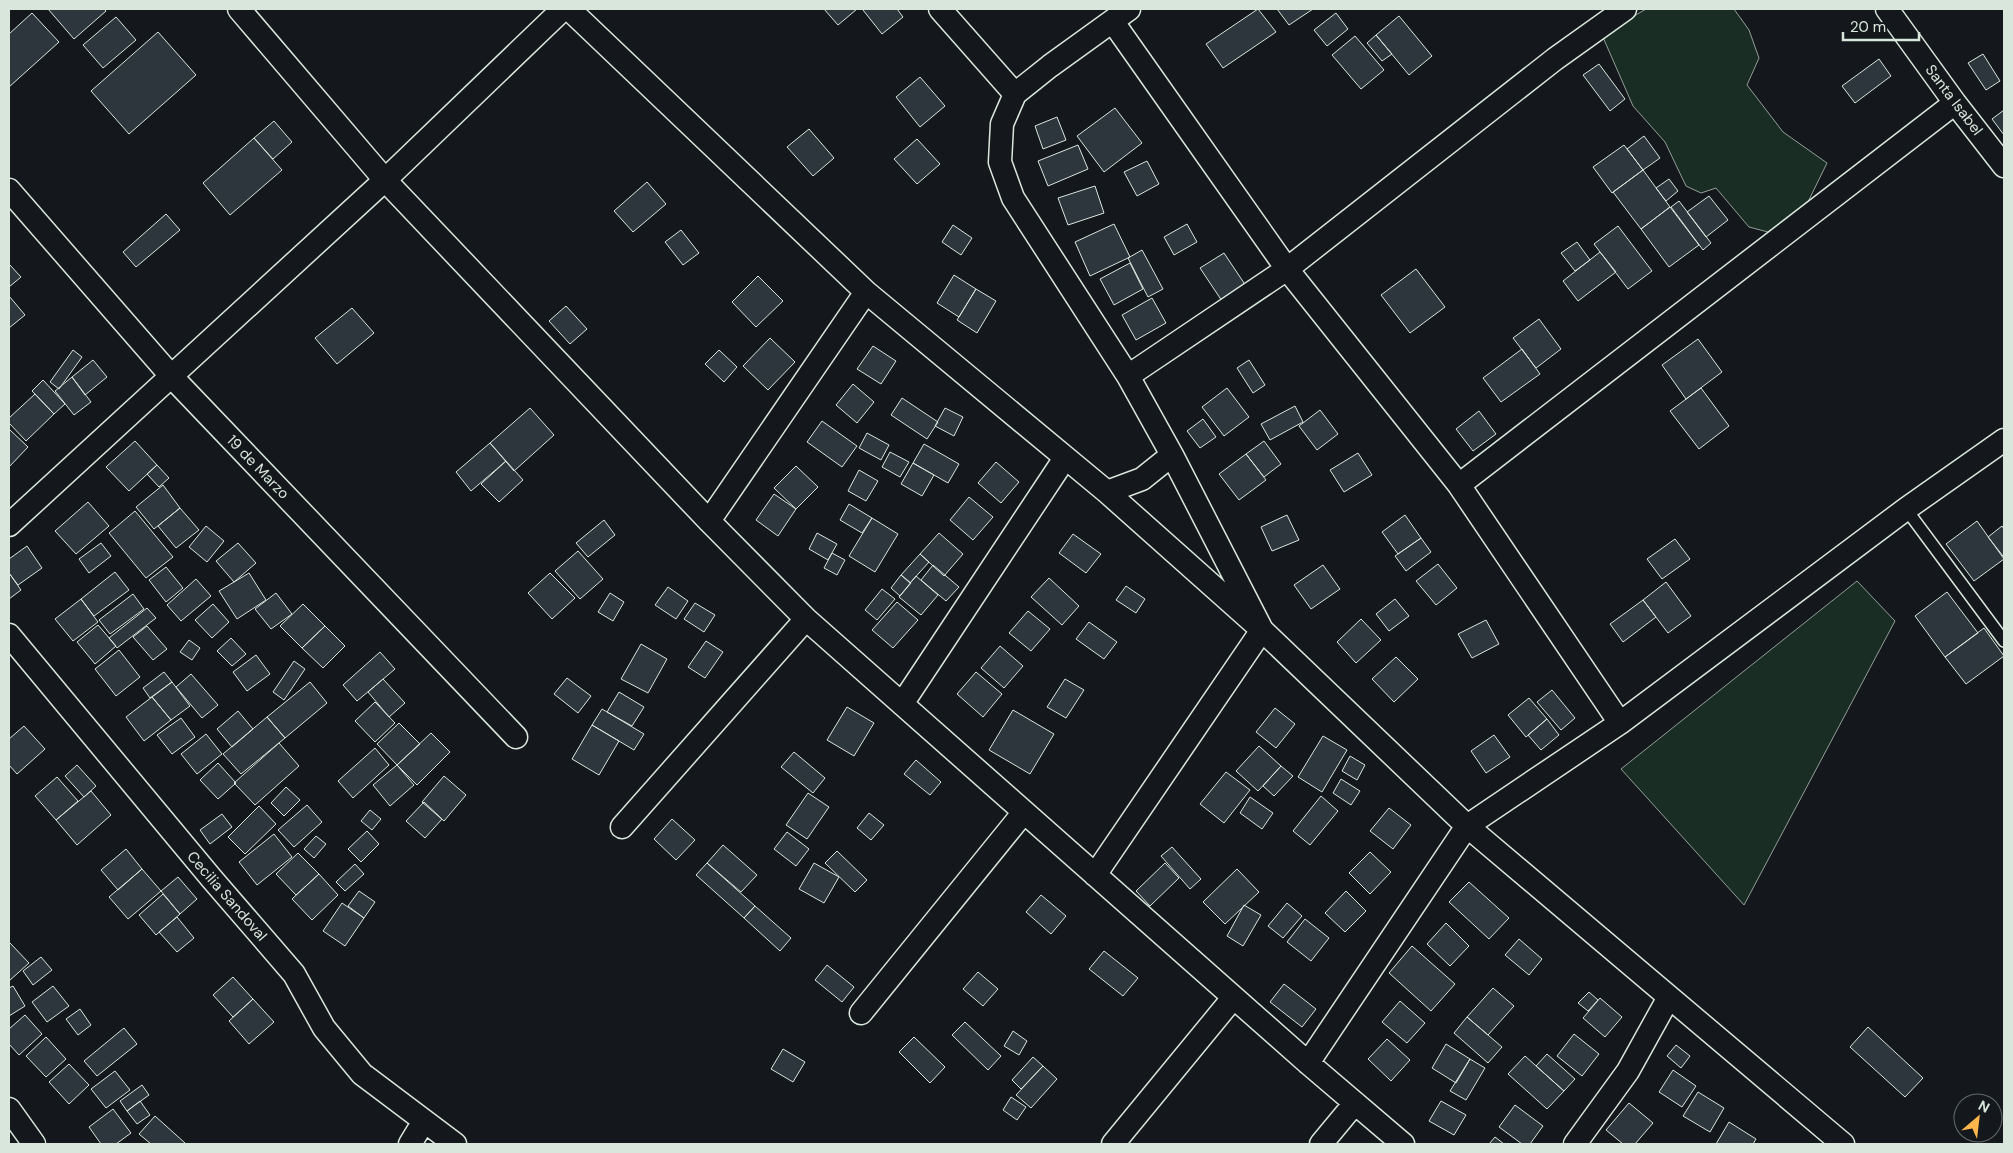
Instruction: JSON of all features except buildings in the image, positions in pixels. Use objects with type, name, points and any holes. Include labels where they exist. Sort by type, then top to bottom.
[{"type":"street","points":[[239,9],[385,180],[709,521],[806,619],[1233,998],[1404,1144]]},
{"type":"street","points":[[9,525],[385,180],[563,9]]},
{"type":"street","points":[[569,9],[866,292],[1107,492],[1262,630],[1467,826],[1843,1144]]},
{"type":"street","points":[[940,9],[1015,94]]},
{"type":"street","points":[[1128,376],[1288,269],[1624,9]]},
{"type":"street","name":"Santa Isabel","points":[[1887,9],[1955,103],[2004,166]]},
{"type":"street","points":[[1262,630],[1172,455],[1128,376],[1013,198],[1000,162],[1002,124],[1015,94],[1050,66],[1121,15],[1288,269],[1459,485],[1620,723]]},
{"type":"street","points":[[1459,485],[1955,103]]},
{"type":"street","name":"19 de Marzo","points":[[9,190],[172,377],[516,737]]},
{"type":"street","points":[[709,521],[866,292]]},
{"type":"street","points":[[1308,1063],[1467,826],[1620,723],[1906,509],[2004,440]]},
{"type":"street","points":[[1107,492],[1142,479],[1172,455]]},
{"type":"street","points":[[902,704],[1065,458]]},
{"type":"street","points":[[622,827],[806,619]]},
{"type":"street","points":[[1095,875],[1262,630]]},
{"type":"street","name":"Cecilia Sandoval","points":[[9,635],[212,879],[294,974],[324,1028],[362,1074],[455,1144]]},
{"type":"street","points":[[861,1013],[1024,812]]},
{"type":"street","points":[[1575,1144],[1628,1071],[1669,997]]},
{"type":"street","points":[[1113,1144],[1233,998]]},
{"type":"street","points":[[1321,1144],[1355,1103]]},
{"type":"street","points":[[9,1109],[34,1144]]},
{"type":"street","points":[[410,1144],[424,1121]]},
{"type":"lane","points":[[1906,509],[2004,642]]},
{"type":"green space","points":[[1646,9],[1734,9],[1749,30],[1759,58],[1747,85],[1783,132],[1827,163],[1804,210],[1768,232],[1749,227],[1716,188],[1701,193],[1686,186],[1665,142],[1633,106],[1602,35]]},
{"type":"green space","points":[[1857,581],[1895,621],[1744,905],[1621,769]]}]
